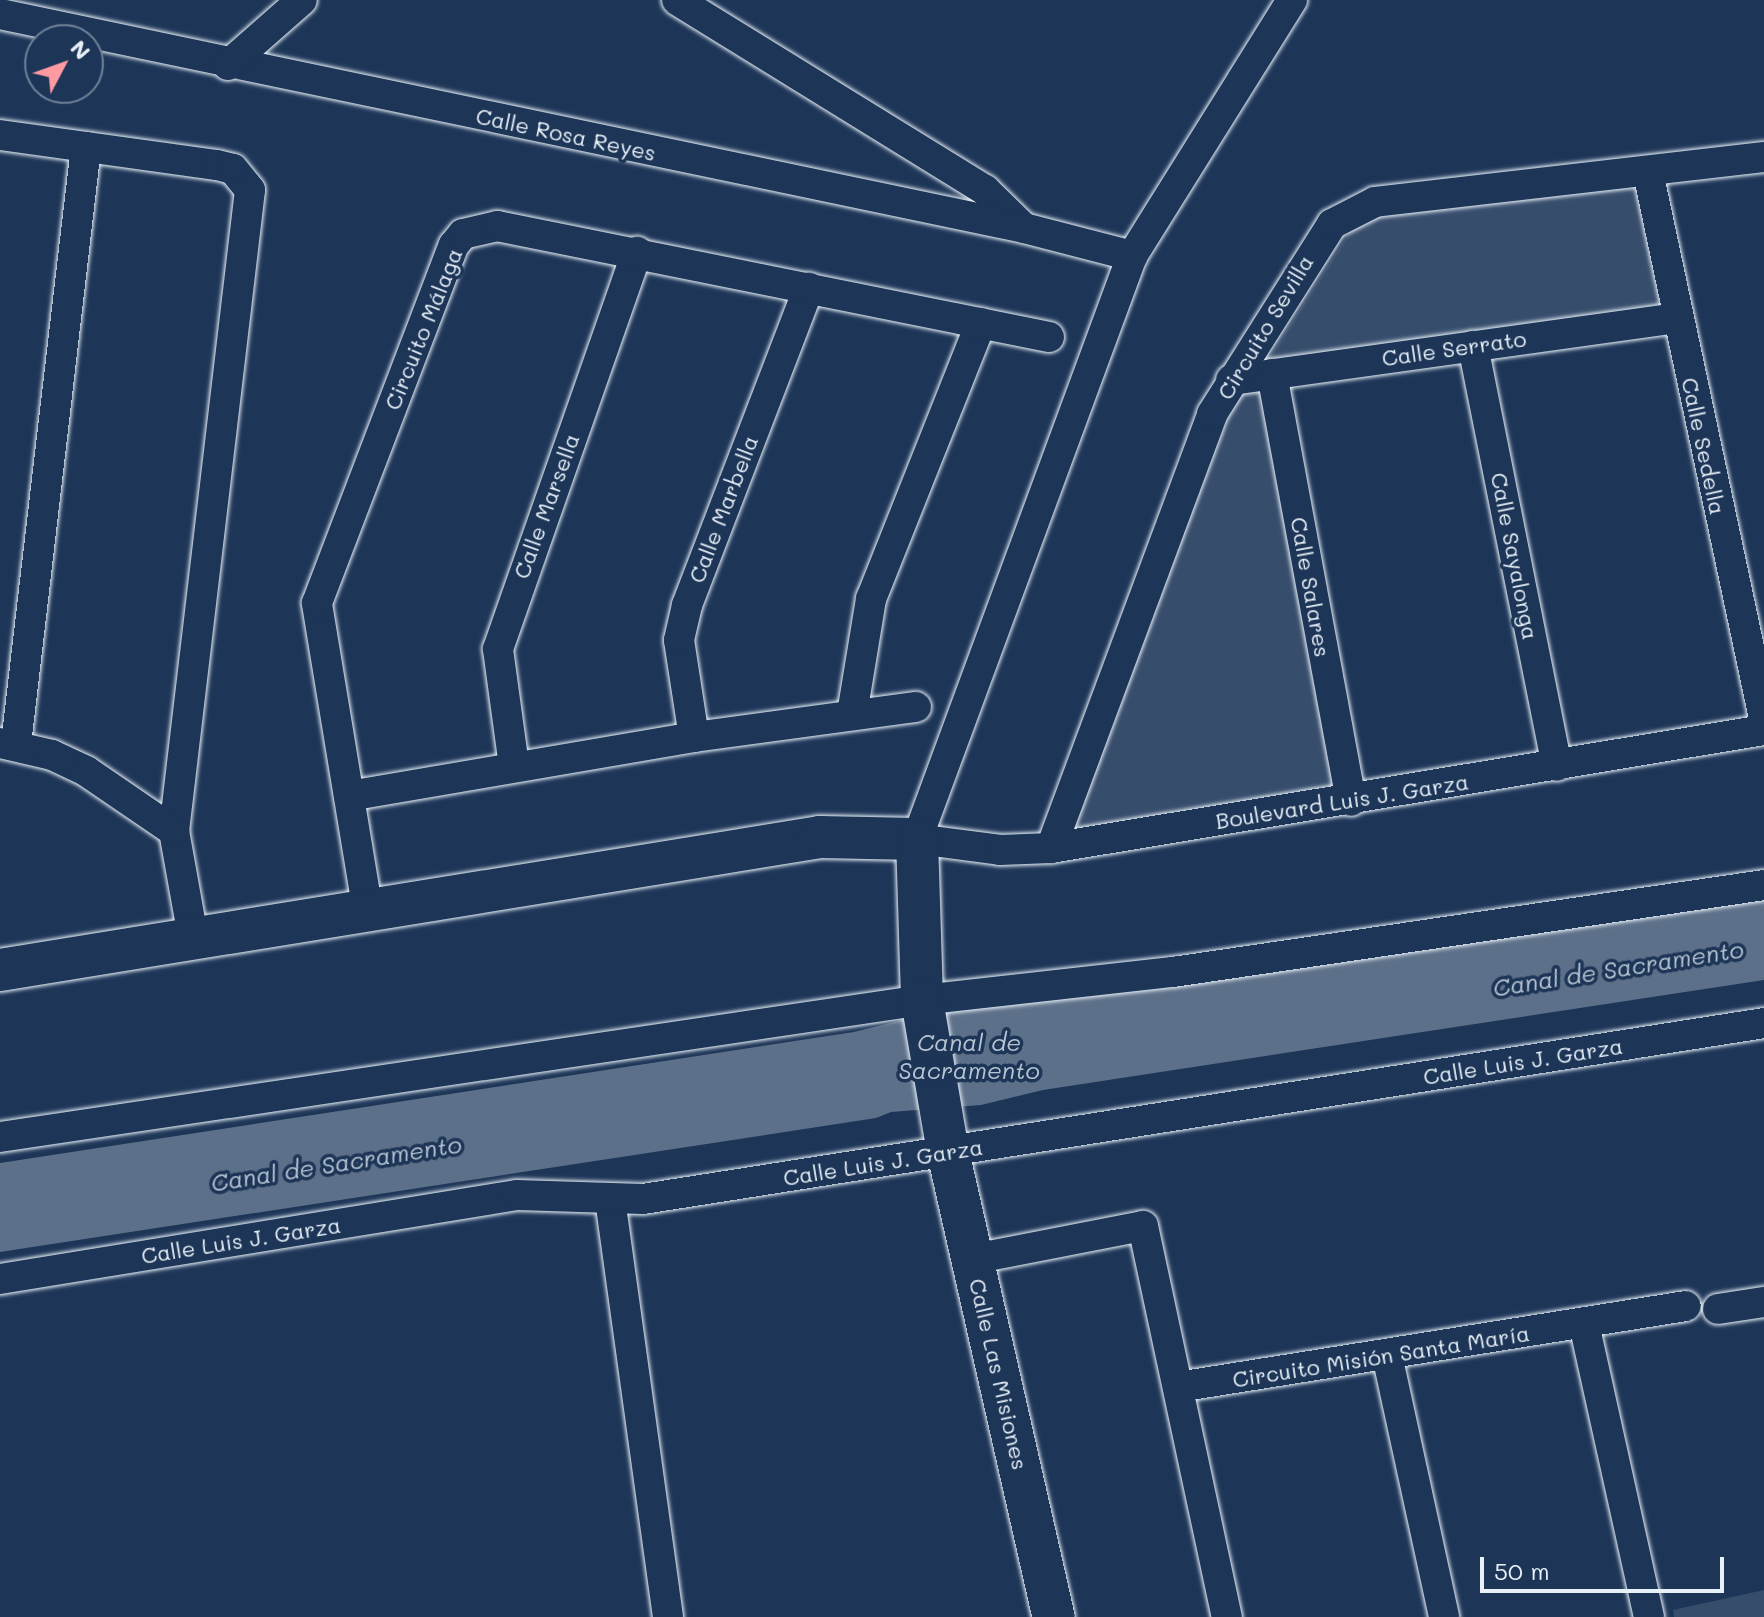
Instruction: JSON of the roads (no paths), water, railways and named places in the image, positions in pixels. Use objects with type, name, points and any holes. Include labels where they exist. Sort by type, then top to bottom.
[{"type":"street","points":[[228,65],[302,0]]},
{"type":"street","points":[[677,0],[985,190],[1024,228]]},
{"type":"street","points":[[0,970],[820,837],[917,839],[1132,256],[1292,0]]},
{"type":"street","name":"Calle Rosa Reyes","points":[[0,14],[228,65],[1024,228],[1132,256]]},
{"type":"street","points":[[0,135],[233,169],[250,190],[174,831],[193,937]]},
{"type":"street","points":[[86,147],[8,744],[86,771],[174,831]]},
{"type":"street","name":"Circuito Sevilla","points":[[1051,848],[1212,414],[1316,244],[1332,224],[1357,207],[1764,157]]},
{"type":"street","name":"Calle Sedella","points":[[1648,172],[1676,318],[1764,718]]},
{"type":"street","name":"Circuito Málaga","points":[[368,912],[317,603],[454,245],[472,228],[497,226],[637,252],[1049,337]]},
{"type":"street","name":"Calle Marsella","points":[[514,766],[498,649],[637,252]]},
{"type":"street","name":"Calle Marbella","points":[[694,737],[680,651],[687,605],[809,288]]},
{"type":"street","name":"Calle Serrato","points":[[1231,380],[1676,318]]},
{"type":"street","points":[[852,714],[871,599],[981,323]]},
{"type":"street","name":"Calle Sayalonga","points":[[1473,346],[1557,766]]},
{"type":"street","name":"Calle Salares","points":[[1272,374],[1351,801]]},
{"type":"street","points":[[349,796],[694,737],[916,707]]},
{"type":"street","name":"Boulevard Luis J. Garza","points":[[917,839],[1000,850],[1051,848],[1351,801],[1764,730]]},
{"type":"street","name":"Calle Las Misiones","points":[[917,839],[924,1008],[946,1142],[1054,1617]]},
{"type":"street","points":[[0,1137],[924,1008],[1764,885]]},
{"type":"street","name":"Calle Luis J. Garza","points":[[0,1279],[517,1195],[643,1199],[946,1142],[1764,1023]]},
{"type":"street","points":[[610,1199],[668,1617]]},
{"type":"street","points":[[973,1259],[1143,1226],[1227,1617]]},
{"type":"street","points":[[1718,1309],[1764,1302]]},
{"type":"street","name":"Circuito Misión Santa María","points":[[1178,1387],[1686,1306]]},
{"type":"street","points":[[1584,1324],[1649,1617]]},
{"type":"street","points":[[1387,1355],[1444,1617]]},
{"type":"water","name":"Canal de Sacramento","points":[[1764,893],[1764,980],[1043,1090],[981,1105],[891,1112],[876,1118],[0,1252],[0,1163],[854,1032],[963,1005]]}]
